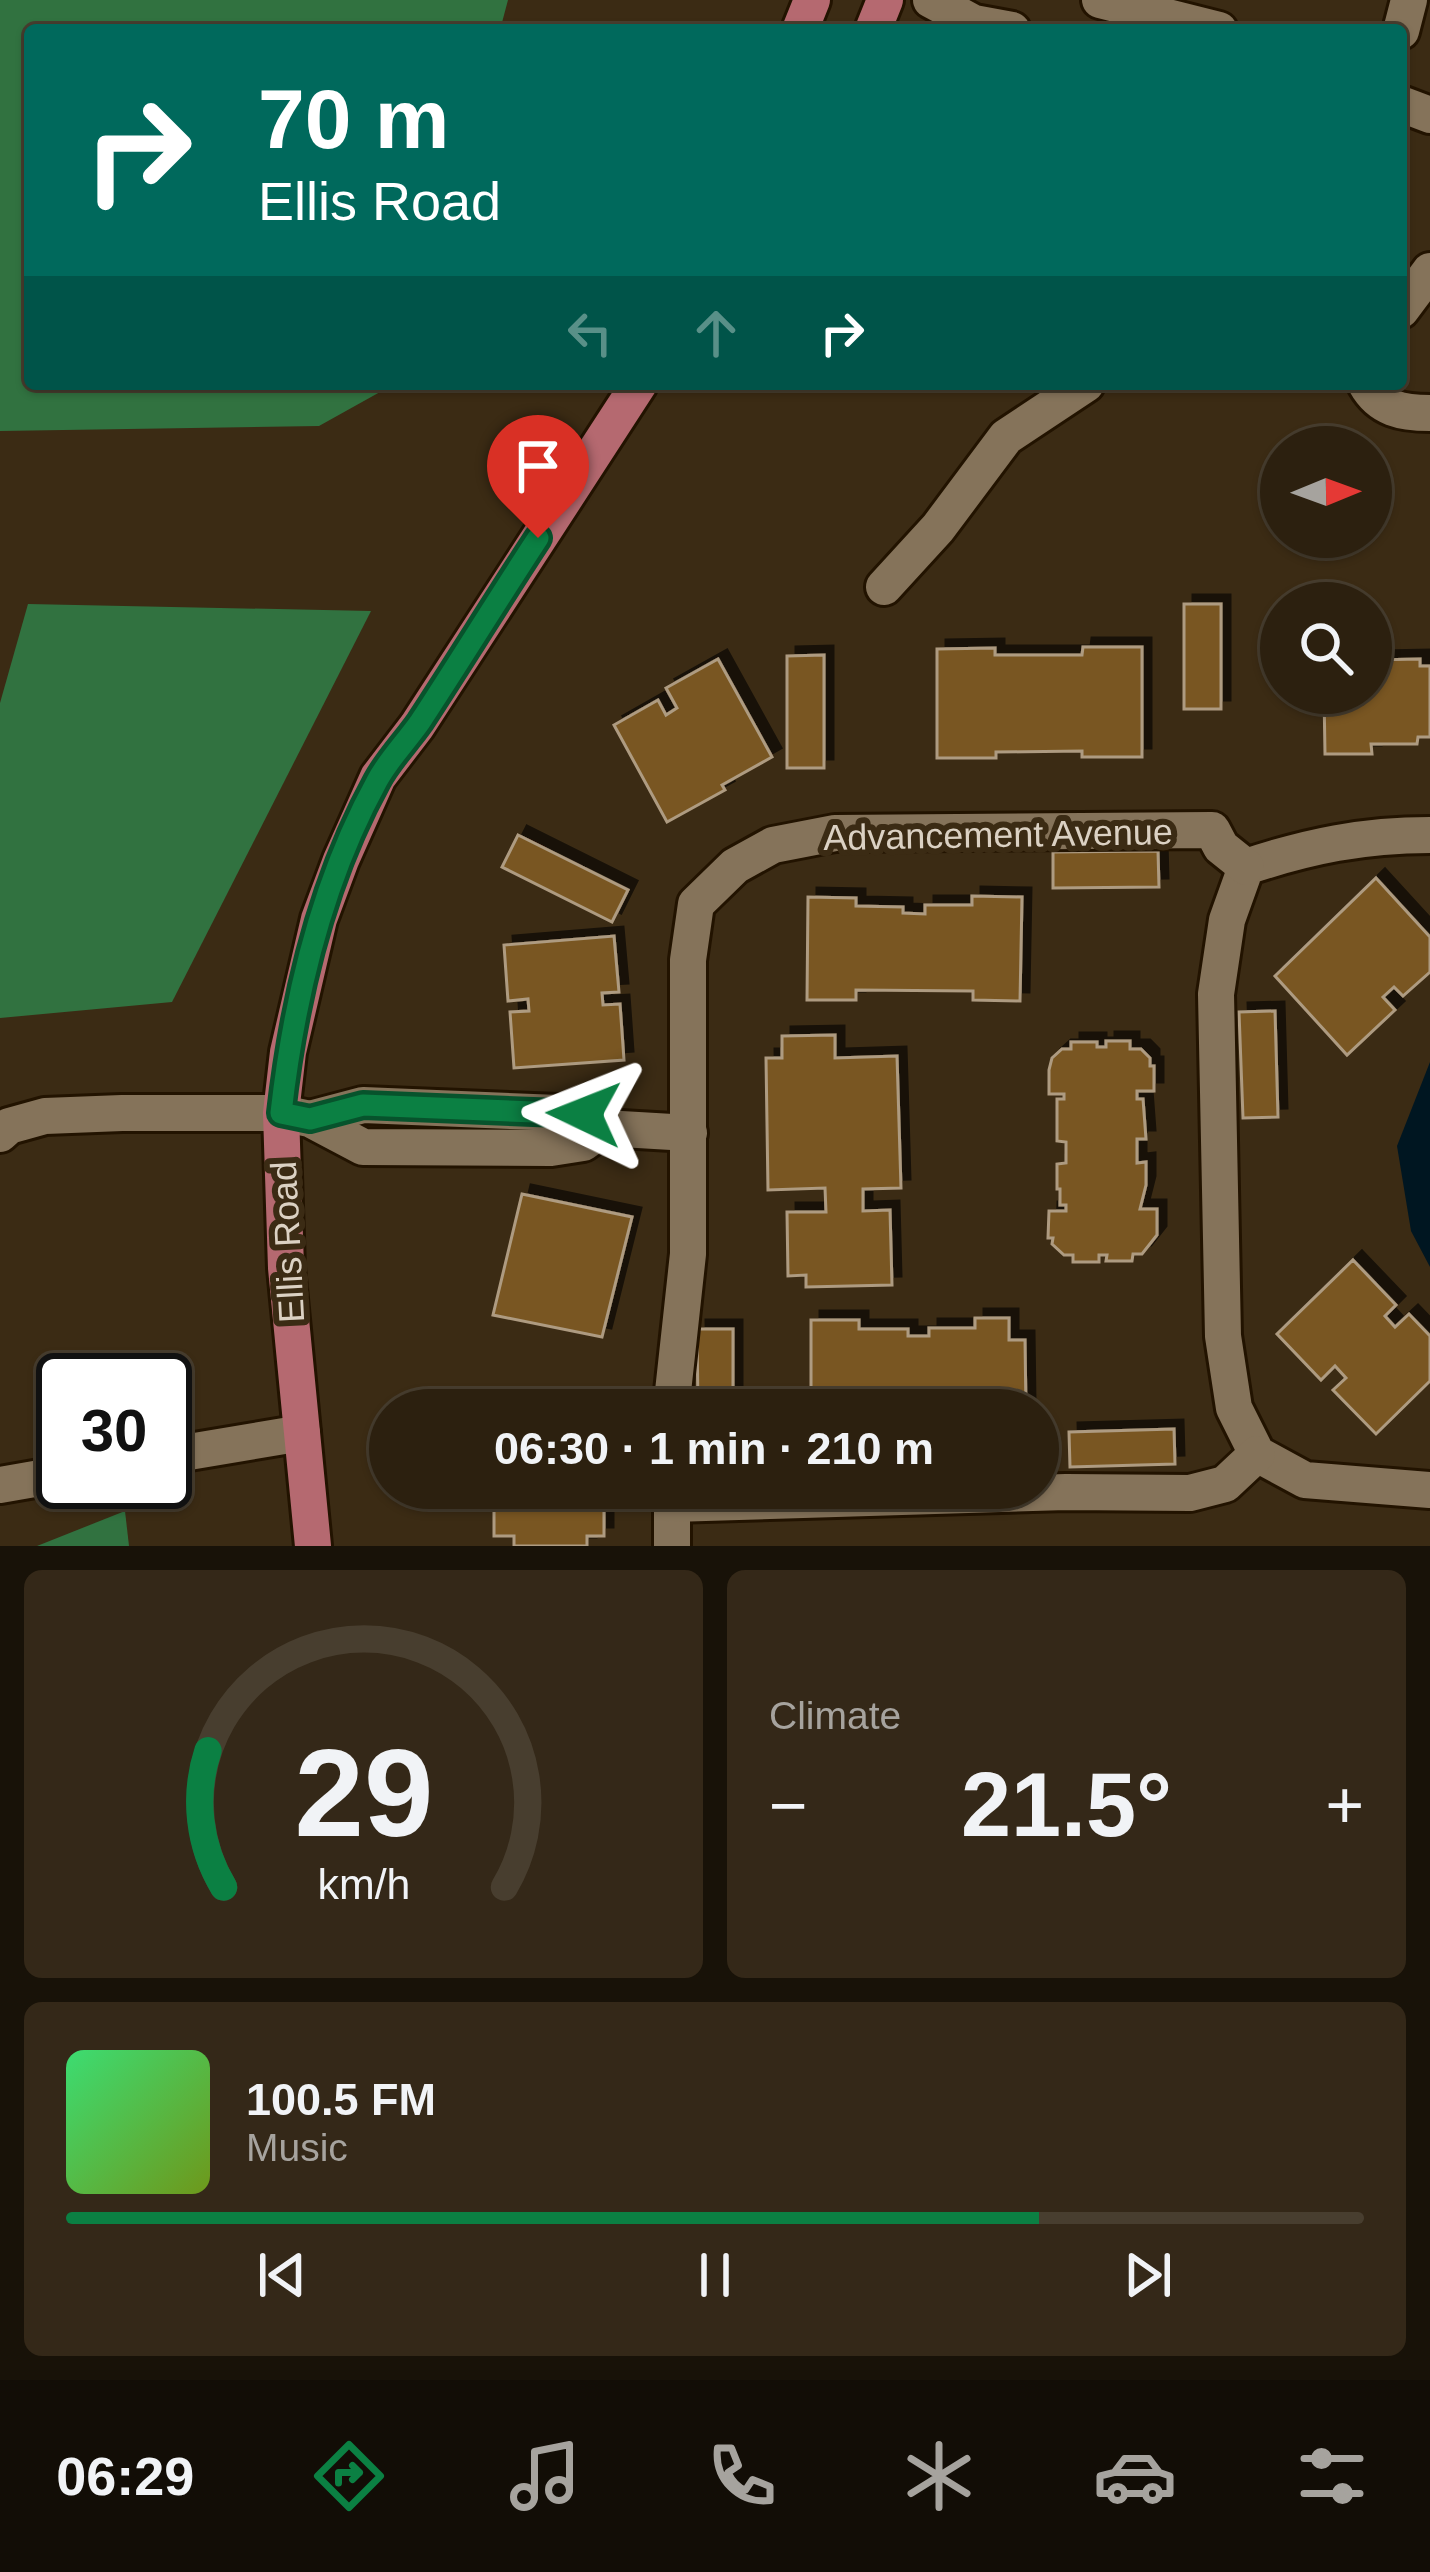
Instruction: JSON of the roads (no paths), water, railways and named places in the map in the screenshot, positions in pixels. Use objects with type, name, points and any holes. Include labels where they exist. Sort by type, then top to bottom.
[{"type":"main road","name":"Ellis Road","points":[[314,1546],[286,1268],[296,1116],[288,1052],[319,919],[379,777],[417,727],[635,390]]},
{"type":"street","points":[[931,0],[979,24]]},
{"type":"street","points":[[1100,0],[1195,24]]},
{"type":"street","points":[[1407,302],[1430,271]]},
{"type":"street","points":[[884,587],[938,528],[1006,437],[1077,390]]},
{"type":"street","points":[[1370,390],[1376,401],[1394,409],[1430,413]]},
{"type":"street","name":"Advancement Avenue","points":[[673,1389],[688,1254],[688,960],[696,904],[735,866],[773,844],[835,833],[1212,830],[1222,848],[1246,868]]},
{"type":"street","points":[[1430,835],[1370,835],[1299,850],[1246,868],[1227,920],[1216,994],[1223,1336],[1234,1408],[1257,1454],[1305,1480],[1430,1490]]},
{"type":"street","points":[[0,1134],[9,1126],[45,1116],[296,1116],[363,1147],[528,1130],[583,1143],[604,1128],[689,1133]]},
{"type":"street","points":[[192,1451],[302,1433]]},
{"type":"street","points":[[1059,1492],[1190,1493],[1225,1484],[1257,1454]]},
{"type":"street","points":[[0,1485],[36,1479]]},
{"type":"street","points":[[672,1509],[672,1546]]},
{"type":"water","points":[[1430,1062],[1430,1267],[1411,1231],[1397,1146]]}]
